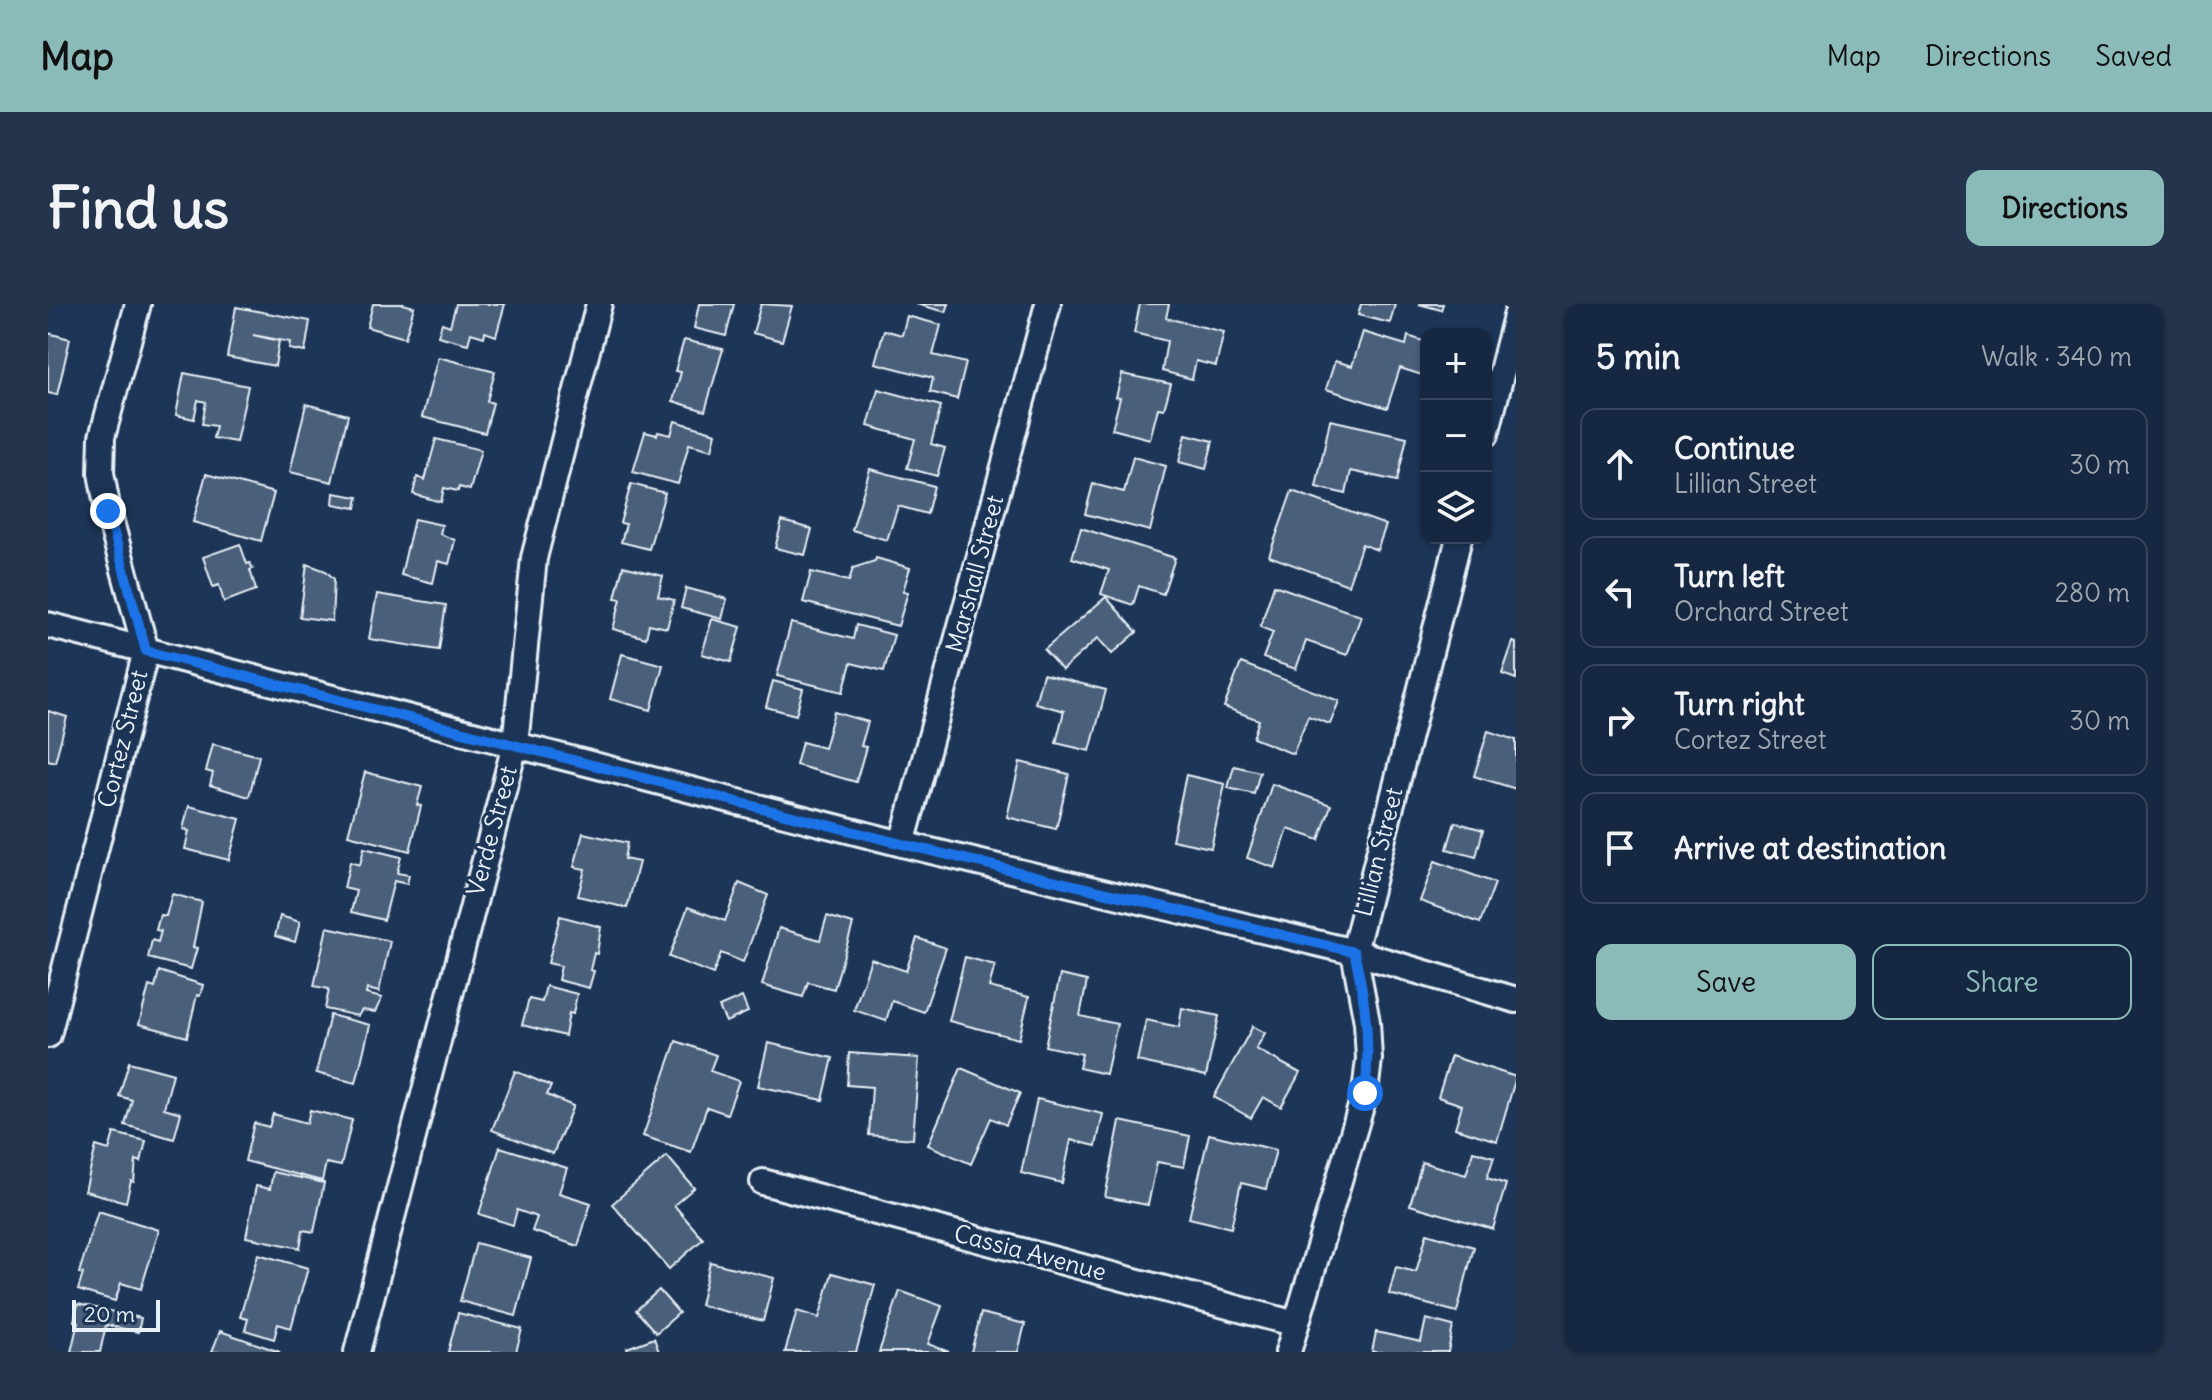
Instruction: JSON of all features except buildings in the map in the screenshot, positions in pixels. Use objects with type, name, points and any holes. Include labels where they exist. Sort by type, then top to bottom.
[{"type":"street","name":"Cortez Street","points":[[48,1035],[146,651],[108,511],[101,473],[102,437],[138,304]]},
{"type":"street","name":"Verde Street","points":[[357,1352],[515,745],[534,558],[599,304]]},
{"type":"street","name":"Marshall Street","points":[[902,844],[1048,304]]},
{"type":"street","points":[[1492,410],[1516,316]]},
{"type":"street","name":"Lillian Street","points":[[1288,1352],[1365,1093],[1369,1059],[1367,1022],[1354,952],[1457,544]]},
{"type":"street","points":[[48,625],[902,844],[1354,952],[1516,1000]]},
{"type":"street","name":"Cassia Avenue","points":[[763,1182],[1296,1324]]},
{"type":"route","points":[[108,511],[146,651],[902,844],[1354,952],[1367,1022],[1369,1059],[1365,1093]]}]
